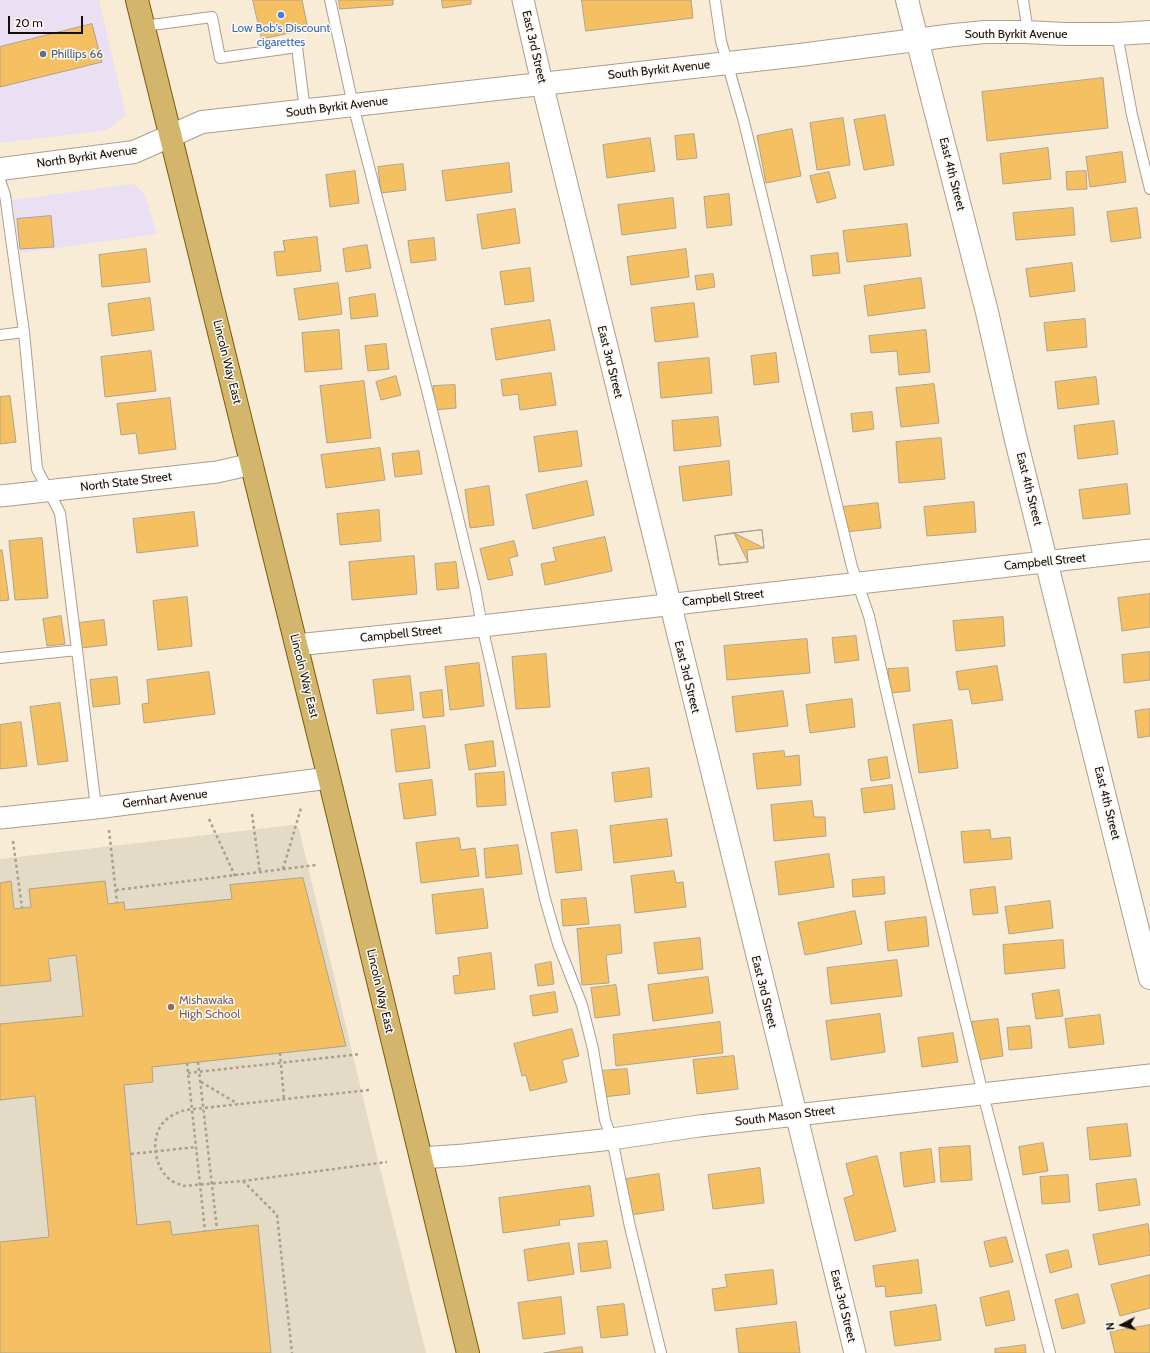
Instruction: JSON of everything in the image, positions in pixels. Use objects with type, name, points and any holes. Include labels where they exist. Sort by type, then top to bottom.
[{"type":"main road","name":"Lincoln Way East","points":[[137,0],[329,778],[468,1353]]},
{"type":"street","name":"East 3rd Street","points":[[523,0],[542,84],[669,604],[855,1353]]},
{"type":"street","name":"East 4th Street","points":[[907,0],[986,312],[1150,978]]},
{"type":"street","name":"South Byrkit Avenue","points":[[171,136],[202,122],[727,63],[954,35],[985,32],[1065,34],[1117,34],[1150,32]]},
{"type":"street","name":"North Byrkit Avenue","points":[[0,169],[134,152],[171,136]]},
{"type":"street","name":"North State Street","points":[[0,496],[217,472],[252,464]]},
{"type":"street","name":"Campbell Street","points":[[296,645],[482,626],[1150,550]]},
{"type":"street","name":"Gernhart Avenue","points":[[0,818],[96,808],[329,778]]},
{"type":"street","name":"South Mason Street","points":[[421,1158],[464,1155],[612,1139],[795,1114],[1150,1075]]},
{"type":"lane","points":[[330,0],[353,105],[428,394],[475,588],[482,626],[546,900],[558,944],[582,1005],[593,1049],[604,1120],[612,1139],[630,1227],[661,1353]]},
{"type":"lane","points":[[715,0],[727,63],[744,122],[852,567],[869,616],[904,768],[983,1094],[1050,1353]]},
{"type":"lane","points":[[1023,0],[1028,32]]},
{"type":"lane","points":[[144,26],[212,17],[220,58],[297,47],[305,111]]},
{"type":"lane","points":[[1117,34],[1132,115],[1150,189]]},
{"type":"lane","points":[[0,180],[4,195],[24,332],[37,470],[60,513],[96,808]]},
{"type":"lane","points":[[0,334],[24,332]]},
{"type":"lane","points":[[0,658],[77,650]]},
{"type":"path","points":[[283,870],[301,808]]},
{"type":"path","points":[[252,814],[260,873]]},
{"type":"path","points":[[209,819],[235,876]]},
{"type":"path","points":[[109,830],[117,903]]},
{"type":"path","points":[[13,841],[22,908]]},
{"type":"path","points":[[116,890],[316,865]]},
{"type":"path","points":[[280,1053],[284,1099]]},
{"type":"path","points":[[188,1072],[362,1054]]},
{"type":"path","points":[[198,1062],[217,1229]]},
{"type":"path","points":[[187,1063],[205,1231]]},
{"type":"path","points":[[201,1082],[239,1104]]},
{"type":"path","points":[[369,1090],[192,1109],[172,1114],[162,1124],[156,1137],[158,1165],[166,1176],[176,1183],[184,1186],[200,1186],[387,1162]]},
{"type":"path","points":[[131,1154],[196,1147]]},
{"type":"path","points":[[243,1181],[276,1215],[292,1353]]},
{"type":"shaded area","points":[[0,0],[99,0],[126,115],[107,130],[0,143]]},
{"type":"shaded area","points":[[133,184],[144,193],[157,234],[20,253],[12,200]]},
{"type":"shaded area","name":"Mishawaka High School","points":[[295,825],[299,829],[377,1156],[426,1353],[0,1353],[0,859]]},
{"type":"building","name":"Low Bob's Discount cigarettes","points":[[253,0],[302,0],[308,29],[262,39]]},
{"type":"building","points":[[339,0],[393,0],[393,5],[340,9]]},
{"type":"building","points":[[442,0],[471,0],[471,4],[443,8]]},
{"type":"building","points":[[582,0],[691,0],[693,18],[586,31]]},
{"type":"building","points":[[92,24],[102,62],[0,87],[0,47]]},
{"type":"building","points":[[1103,78],[1108,128],[987,141],[982,92]]},
{"type":"building","points":[[885,115],[894,165],[864,170],[854,120]]},
{"type":"building","points":[[843,118],[850,165],[817,170],[810,123]]},
{"type":"building","points":[[792,129],[801,176],[766,183],[757,136]]},
{"type":"building","points":[[694,134],[697,158],[677,160],[675,136]]},
{"type":"building","points":[[650,138],[655,171],[607,178],[603,145]]},
{"type":"building","points":[[1048,148],[1051,179],[1003,184],[1000,154]]},
{"type":"building","points":[[1122,152],[1126,182],[1090,187],[1086,157]]},
{"type":"building","points":[[509,163],[512,192],[446,201],[442,171]]},
{"type":"building","points":[[403,164],[406,190],[381,193],[378,167]]},
{"type":"building","points":[[355,171],[359,203],[330,207],[326,175]]},
{"type":"building","points":[[1086,171],[1087,189],[1067,190],[1066,172]]},
{"type":"building","points":[[829,172],[836,198],[817,203],[810,176]]},
{"type":"building","points":[[729,194],[732,225],[707,228],[704,197]]},
{"type":"building","points":[[673,198],[676,228],[622,235],[618,205]]},
{"type":"building","points":[[1073,208],[1075,235],[1016,240],[1013,213]]},
{"type":"building","points":[[1137,208],[1141,238],[1111,242],[1107,212]]},
{"type":"building","points":[[515,209],[520,243],[482,249],[477,215]]},
{"type":"building","points":[[51,216],[54,247],[20,249],[17,219]]},
{"type":"building","points":[[907,224],[911,256],[847,262],[843,231]]},
{"type":"building","points":[[317,237],[321,271],[277,276],[274,252],[285,251],[283,241]]},
{"type":"building","points":[[434,238],[436,260],[411,263],[408,241]]},
{"type":"building","points":[[367,245],[371,268],[346,272],[343,249]]},
{"type":"building","points":[[146,249],[150,282],[102,287],[99,255]]},
{"type":"building","points":[[686,249],[689,277],[631,285],[627,257]]},
{"type":"building","points":[[838,253],[840,273],[813,276],[811,256]]},
{"type":"building","points":[[1072,263],[1075,291],[1030,297],[1026,269]]},
{"type":"building","points":[[530,268],[534,301],[505,305],[500,272]]},
{"type":"building","points":[[713,274],[715,287],[697,290],[695,276]]},
{"type":"building","points":[[921,278],[925,308],[868,316],[864,286]]},
{"type":"building","points":[[338,283],[342,314],[299,320],[294,289]]},
{"type":"building","points":[[375,294],[378,316],[351,319],[349,298]]},
{"type":"building","points":[[150,298],[154,330],[112,336],[108,304]]},
{"type":"building","points":[[694,303],[698,337],[655,342],[651,308]]},
{"type":"building","points":[[1085,319],[1087,347],[1047,351],[1044,323]]},
{"type":"building","points":[[550,320],[555,350],[496,360],[491,329]]},
{"type":"building","points":[[339,330],[342,369],[305,372],[302,333]]},
{"type":"building","points":[[926,330],[930,372],[899,375],[897,351],[871,353],[869,336]]},
{"type":"building","points":[[386,344],[389,369],[368,371],[365,346]]},
{"type":"building","points":[[151,351],[156,391],[105,397],[101,357]]},
{"type":"building","points":[[776,353],[779,382],[754,385],[751,356]]},
{"type":"building","points":[[709,358],[712,393],[661,398],[658,363]]},
{"type":"building","points":[[551,373],[556,405],[520,410],[518,394],[503,396],[501,380]]},
{"type":"building","points":[[396,376],[401,395],[381,400],[376,382]]},
{"type":"building","points":[[1096,377],[1099,404],[1058,409],[1055,382]]},
{"type":"building","points":[[364,381],[371,438],[327,443],[320,386]]},
{"type":"building","points":[[934,384],[939,423],[901,427],[896,388]]},
{"type":"building","points":[[455,385],[456,408],[434,410],[433,386]]},
{"type":"building","points":[[10,396],[16,442],[0,444],[0,397]]},
{"type":"building","points":[[170,398],[176,449],[139,454],[136,433],[121,435],[117,404]]},
{"type":"building","points":[[872,412],[874,429],[853,432],[851,414]]},
{"type":"building","points":[[718,417],[721,446],[674,451],[672,421]]},
{"type":"building","points":[[1114,421],[1118,454],[1078,459],[1074,426]]},
{"type":"building","points":[[577,431],[582,466],[539,472],[534,437]]},
{"type":"building","points":[[941,438],[945,479],[899,483],[896,442]]},
{"type":"building","points":[[380,448],[385,480],[326,488],[321,455]]},
{"type":"building","points":[[419,451],[422,474],[395,477],[392,454]]},
{"type":"building","points":[[729,461],[732,495],[683,501],[679,467]]},
{"type":"building","points":[[587,481],[594,515],[533,529],[526,495]]},
{"type":"building","points":[[1127,484],[1130,514],[1083,519],[1079,490]]},
{"type":"building","points":[[489,486],[494,525],[470,528],[465,490]]},
{"type":"building","points":[[974,502],[976,532],[927,536],[924,507]]},
{"type":"building","points":[[878,503],[881,528],[846,532],[843,507]]},
{"type":"building","points":[[379,510],[381,541],[340,545],[337,514]]},
{"type":"building","points":[[194,512],[198,546],[137,553],[133,519]]},
{"type":"building","points":[[762,530],[764,548],[734,533]]},
{"type":"building","points":[[762,530],[764,548],[747,550],[748,562],[719,565],[715,536]]},
{"type":"building","points":[[734,533],[748,562],[719,565],[715,536]]},
{"type":"building","points":[[605,537],[612,571],[545,585],[541,564],[556,561],[553,548]]},
{"type":"building","points":[[42,538],[48,598],[15,600],[9,541]]},
{"type":"building","points":[[514,541],[518,556],[509,558],[513,575],[488,580],[480,549]]},
{"type":"building","points":[[0,550],[2,550],[9,600],[0,601]]},
{"type":"building","points":[[414,556],[417,594],[352,600],[349,562]]},
{"type":"building","points":[[456,562],[459,588],[437,590],[435,564]]},
{"type":"building","points":[[1150,594],[1150,627],[1122,631],[1118,598]]},
{"type":"building","points":[[187,597],[192,646],[158,650],[153,601]]},
{"type":"building","points":[[61,616],[65,644],[47,646],[43,619]]},
{"type":"building","points":[[1003,617],[1005,646],[956,651],[953,621]]},
{"type":"building","points":[[104,620],[107,645],[81,648],[78,623]]},
{"type":"building","points":[[856,636],[859,660],[835,663],[832,638]]},
{"type":"building","points":[[807,639],[810,673],[727,680],[724,646]]},
{"type":"building","points":[[1150,652],[1150,680],[1124,683],[1122,655]]},
{"type":"building","points":[[546,654],[550,707],[516,709],[512,657]]},
{"type":"building","points":[[479,663],[484,706],[450,710],[445,667]]},
{"type":"building","points":[[997,666],[1003,700],[972,704],[969,689],[959,690],[956,672]]},
{"type":"building","points":[[908,668],[910,691],[890,693],[888,669]]},
{"type":"building","points":[[209,672],[215,714],[144,723],[142,704],[149,703],[147,680]]},
{"type":"building","points":[[410,676],[414,710],[377,714],[373,680]]},
{"type":"building","points":[[117,677],[120,704],[93,707],[90,680]]},
{"type":"building","points":[[442,690],[444,716],[423,718],[420,693]]},
{"type":"building","points":[[783,691],[788,726],[736,732],[732,697]]},
{"type":"building","points":[[852,699],[855,727],[810,733],[806,705]]},
{"type":"building","points":[[60,703],[68,761],[38,765],[30,707]]},
{"type":"building","points":[[1150,709],[1150,736],[1138,738],[1135,711]]},
{"type":"building","points":[[952,720],[958,768],[919,773],[913,725]]},
{"type":"building","points":[[21,722],[27,766],[0,769],[0,725]]},
{"type":"building","points":[[425,726],[430,768],[396,772],[391,730]]},
{"type":"building","points":[[493,741],[496,766],[469,770],[465,745]]},
{"type":"building","points":[[784,751],[785,757],[799,755],[801,785],[757,789],[753,754]]},
{"type":"building","points":[[887,757],[890,778],[871,781],[868,760]]},
{"type":"building","points":[[649,768],[652,797],[615,802],[612,773]]},
{"type":"building","points":[[504,772],[506,805],[477,807],[475,774]]},
{"type":"building","points":[[432,780],[436,815],[404,819],[399,784]]},
{"type":"building","points":[[892,785],[895,809],[864,813],[861,789]]},
{"type":"building","points":[[812,801],[814,817],[825,817],[826,836],[774,841],[771,805]]},
{"type":"building","points":[[667,819],[672,856],[614,863],[610,826]]},
{"type":"building","points":[[577,830],[582,870],[556,873],[551,833]]},
{"type":"building","points":[[990,830],[991,839],[1010,837],[1012,859],[964,863],[961,832]]},
{"type":"building","points":[[459,838],[461,850],[475,848],[479,876],[421,883],[416,843]]},
{"type":"building","points":[[518,845],[522,874],[486,878],[484,849]]},
{"type":"building","points":[[829,854],[834,887],[779,895],[775,862]]},
{"type":"building","points":[[674,871],[676,883],[683,882],[686,907],[635,913],[631,876]]},
{"type":"building","points":[[884,877],[885,894],[853,897],[852,880]]},
{"type":"building","name":"Mishawaka High School","points":[[303,878],[346,1046],[152,1067],[153,1082],[124,1085],[137,1225],[170,1221],[172,1235],[258,1225],[271,1353],[0,1353],[0,1242],[49,1237],[35,1096],[0,1100],[0,1024],[83,1016],[76,955],[48,959],[51,981],[0,986],[0,883],[11,881],[14,909],[31,907],[29,889],[105,881],[108,904],[124,902],[125,910],[232,899],[230,885]]},
{"type":"building","points":[[995,887],[998,913],[973,915],[970,890]]},
{"type":"building","points":[[483,889],[488,928],[436,934],[432,895]]},
{"type":"building","points":[[586,898],[589,924],[563,926],[561,900]]},
{"type":"building","points":[[1050,901],[1053,928],[1009,934],[1005,907]]},
{"type":"building","points":[[855,911],[862,944],[805,955],[798,923]]},
{"type":"building","points":[[926,917],[929,946],[888,951],[885,922]]},
{"type":"building","points":[[620,925],[622,953],[606,955],[609,983],[582,985],[577,929]]},
{"type":"building","points":[[700,938],[703,969],[658,974],[654,943]]},
{"type":"building","points":[[1063,940],[1065,968],[1005,974],[1003,945]]},
{"type":"building","points":[[491,953],[495,989],[455,994],[453,976],[460,975],[458,958]]},
{"type":"building","points":[[897,960],[902,996],[831,1004],[827,968]]},
{"type":"building","points":[[551,962],[554,984],[538,986],[535,965]]},
{"type":"building","points":[[708,977],[713,1013],[653,1021],[648,985]]},
{"type":"building","points":[[616,985],[620,1015],[595,1018],[591,988]]},
{"type":"building","points":[[1059,990],[1063,1016],[1036,1019],[1032,994]]},
{"type":"building","points":[[555,992],[558,1012],[533,1016],[530,996]]},
{"type":"building","points":[[880,1014],[885,1052],[831,1060],[826,1021]]},
{"type":"building","points":[[1100,1015],[1104,1044],[1069,1048],[1065,1019]]},
{"type":"building","points":[[998,1019],[1003,1056],[977,1060],[972,1022]]},
{"type":"building","points":[[720,1022],[723,1053],[616,1066],[613,1035]]},
{"type":"building","points":[[1030,1026],[1032,1048],[1009,1050],[1007,1028]]},
{"type":"building","points":[[572,1029],[579,1056],[562,1060],[567,1082],[530,1091],[526,1075],[522,1076],[514,1044]]},
{"type":"building","points":[[953,1033],[958,1062],[922,1067],[918,1038]]},
{"type":"building","points":[[734,1056],[738,1089],[697,1094],[693,1060]]},
{"type":"building","points":[[627,1069],[630,1094],[603,1097],[600,1071]]},
{"type":"building","points":[[1127,1124],[1131,1156],[1090,1160],[1087,1128]]},
{"type":"building","points":[[1043,1143],[1048,1171],[1023,1175],[1019,1147]]},
{"type":"building","points":[[970,1146],[972,1180],[941,1182],[939,1148]]},
{"type":"building","points":[[931,1149],[935,1182],[904,1187],[900,1153]]},
{"type":"building","points":[[877,1156],[896,1231],[855,1241],[844,1198],[854,1195],[846,1164]]},
{"type":"building","points":[[760,1168],[764,1203],[713,1209],[708,1175]]},
{"type":"building","points":[[659,1174],[664,1210],[631,1215],[626,1179]]},
{"type":"building","points":[[1068,1175],[1070,1202],[1042,1204],[1040,1177]]},
{"type":"building","points":[[1136,1179],[1140,1205],[1099,1211],[1096,1184]]},
{"type":"building","points":[[590,1186],[594,1216],[559,1220],[560,1225],[503,1233],[499,1198]]},
{"type":"building","points":[[1148,1224],[1150,1236],[1150,1255],[1099,1265],[1093,1235]]},
{"type":"building","points":[[1006,1237],[1013,1262],[990,1267],[984,1242]]},
{"type":"building","points":[[607,1241],[611,1268],[581,1272],[578,1244]]},
{"type":"building","points":[[569,1243],[574,1274],[528,1281],[524,1250]]},
{"type":"building","points":[[1068,1250],[1072,1267],[1050,1273],[1046,1255]]},
{"type":"building","points":[[918,1260],[922,1293],[886,1297],[885,1286],[876,1287],[873,1266]]},
{"type":"building","points":[[773,1270],[777,1304],[715,1311],[712,1289],[727,1287],[725,1275]]},
{"type":"building","points":[[1150,1275],[1150,1308],[1120,1316],[1111,1285]]},
{"type":"building","points":[[1009,1291],[1015,1320],[986,1326],[980,1298]]},
{"type":"building","points":[[1078,1294],[1085,1323],[1062,1329],[1055,1300]]},
{"type":"building","points":[[561,1297],[565,1334],[523,1339],[518,1303]]},
{"type":"building","points":[[624,1304],[628,1335],[601,1338],[597,1307]]},
{"type":"building","points":[[936,1305],[941,1340],[895,1346],[890,1312]]},
{"type":"building","points":[[796,1322],[800,1353],[739,1353],[736,1329]]},
{"type":"building","points":[[1150,1325],[1150,1353],[1115,1353],[1110,1332]]},
{"type":"building","points":[[1025,1345],[1026,1353],[995,1353],[995,1349]]},
{"type":"building","points":[[582,1347],[583,1353],[544,1353]]},
{"type":"place","name":"Low Bob's Discount cigarettes","points":[[281,15]]},
{"type":"place","name":"Phillips 66","points":[[43,54]]},
{"type":"place","name":"Mishawaka High School","points":[[171,1007]]}]
